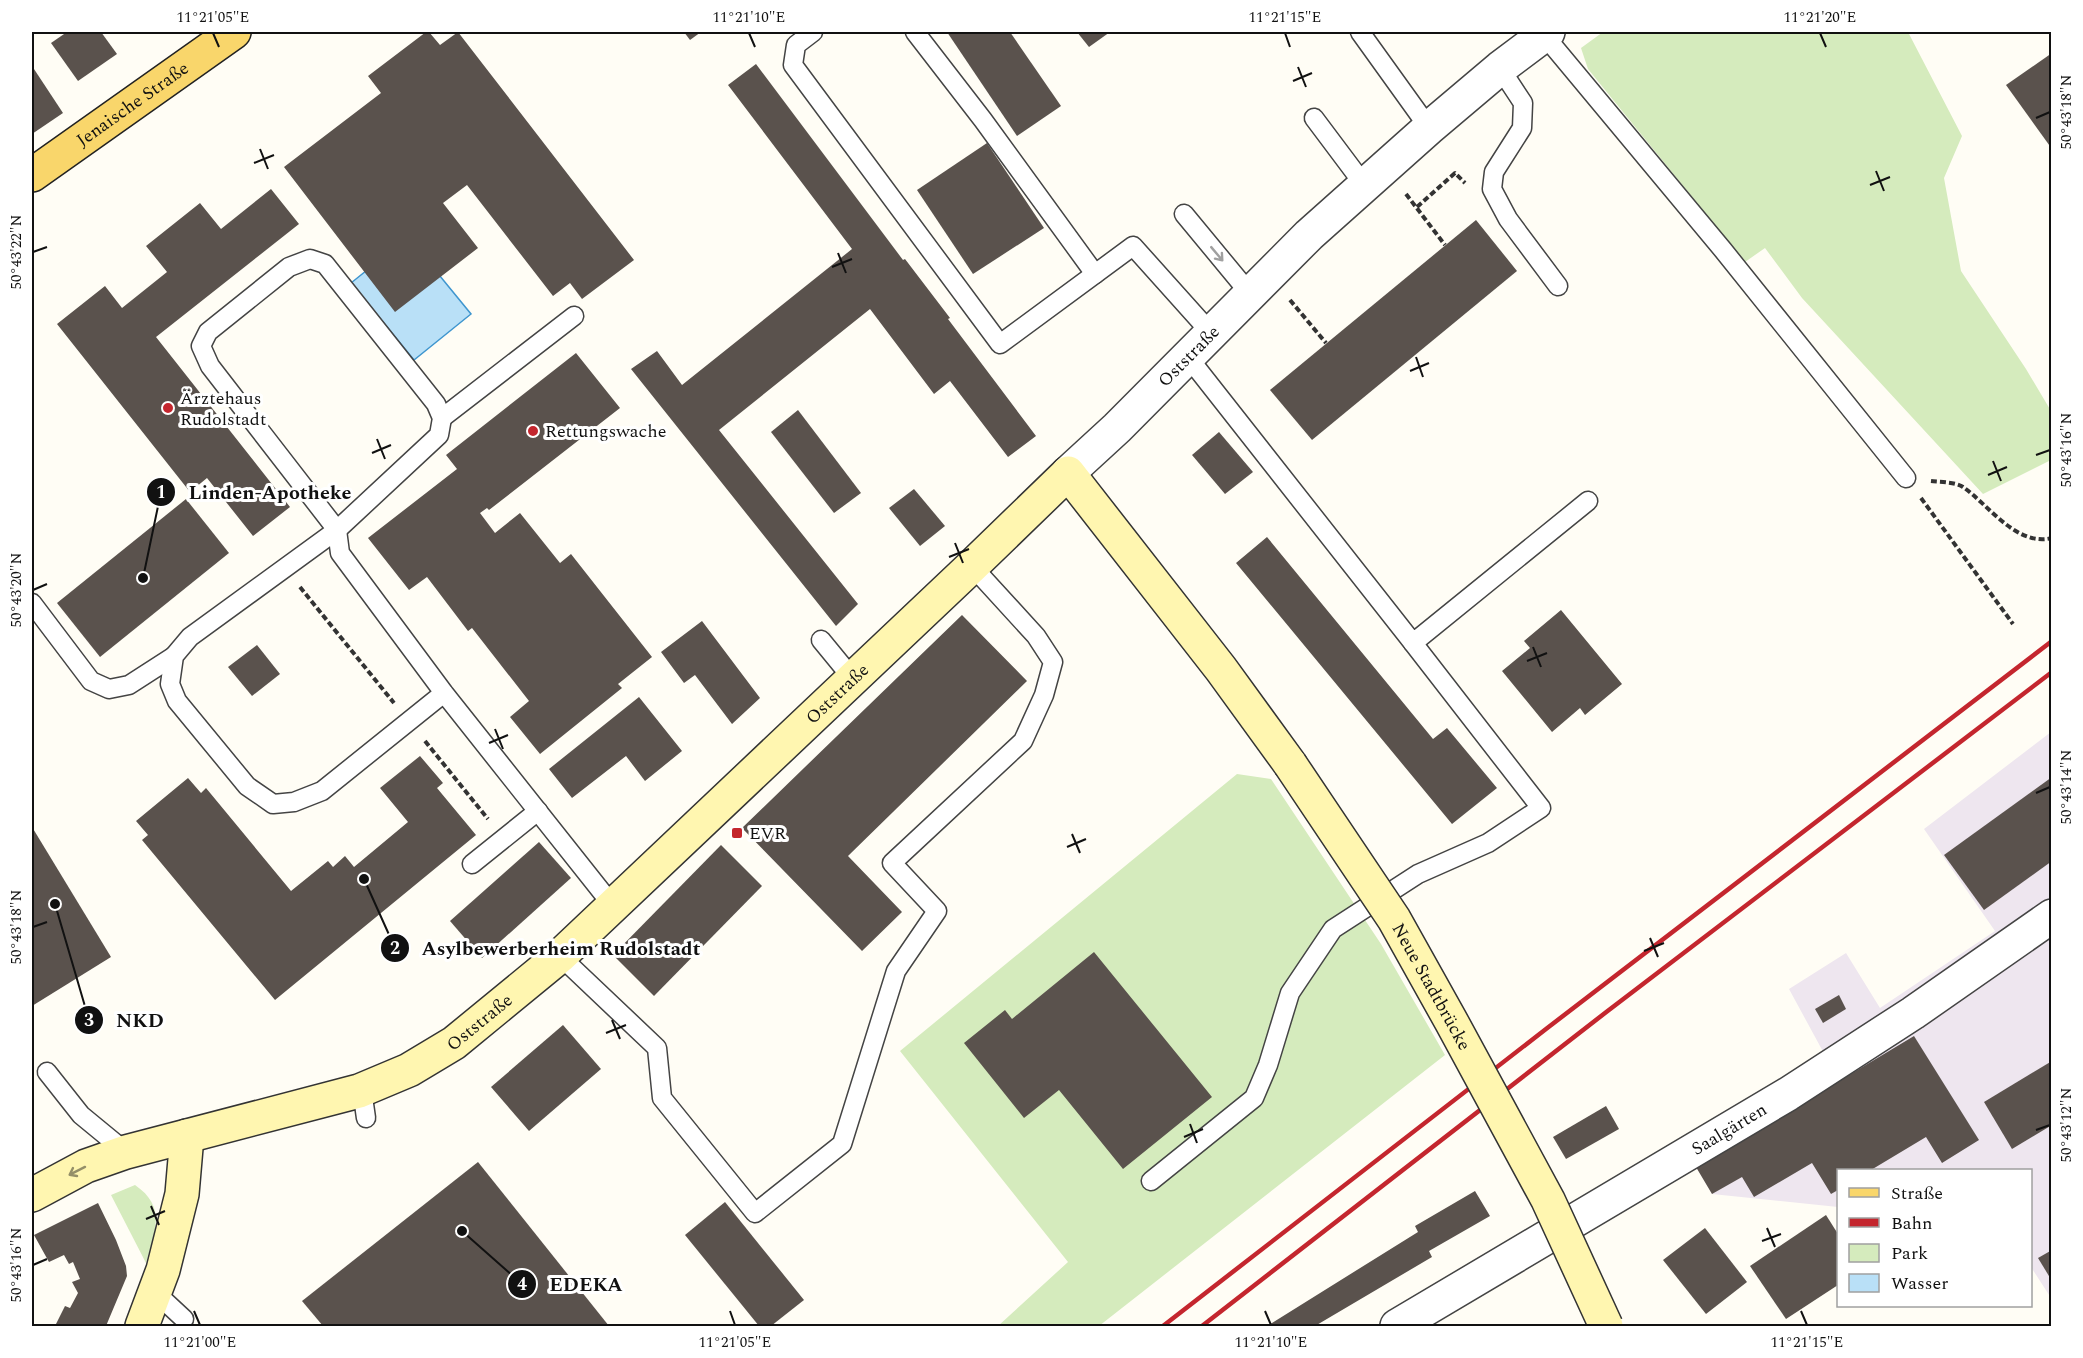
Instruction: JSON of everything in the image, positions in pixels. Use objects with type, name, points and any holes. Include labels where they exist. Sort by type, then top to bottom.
[{"type":"main road","name":"Jenaische Straße","points":[[32,175],[234,32]]},
{"type":"main road","name":"Oststraße","points":[[32,1195],[86,1166],[126,1152],[187,1136],[362,1104],[409,1070],[454,1043],[560,956],[1068,473]]},
{"type":"main road","name":"Neue Stadtbrücke","points":[[1068,473],[1221,669],[1290,764],[1394,919],[1548,1200],[1606,1326]]},
{"type":"main road","points":[[142,1326],[156,1293],[182,1194],[187,1136]]},
{"type":"street","name":"Oststraße","points":[[1068,473],[1118,428],[1309,235],[1500,68],[1546,33]]},
{"type":"street","name":"Saalgärten","points":[[1397,1326],[1788,1095],[2052,916]]},
{"type":"lane","points":[[813,32],[796,45],[793,64],[1000,344],[1133,246],[1210,333]]},
{"type":"lane","points":[[915,32],[983,120],[1095,274]]},
{"type":"lane","points":[[1360,32],[1430,128]]},
{"type":"lane","points":[[1546,33],[1906,478]]},
{"type":"lane","points":[[1500,68],[1523,103],[1522,128],[1494,172],[1492,189],[1508,219],[1558,286]]},
{"type":"lane","points":[[1314,118],[1375,177]]},
{"type":"lane","points":[[1184,214],[1260,285]]},
{"type":"lane","points":[[32,603],[91,681],[109,689],[129,685],[174,656],[190,637],[337,530],[439,435],[442,418],[436,404],[325,264],[310,259],[289,267],[208,332],[201,346],[210,366],[337,530],[340,553],[444,693],[613,906]]},
{"type":"lane","points":[[442,418],[574,316]]},
{"type":"lane","points":[[1150,1181],[1254,1098],[1268,1065],[1290,993],[1333,928],[1418,874],[1488,843],[1541,808],[1188,357]]},
{"type":"lane","points":[[1413,644],[1588,501]]},
{"type":"lane","points":[[560,956],[657,1048],[662,1098],[755,1213],[842,1144],[896,971],[937,911],[892,863],[1023,741],[1044,695],[1053,662],[1036,636],[972,566]]},
{"type":"lane","points":[[820,640],[853,679]]},
{"type":"lane","points":[[174,656],[170,684],[177,701],[247,786],[273,804],[294,802],[322,791],[444,693]]},
{"type":"lane","points":[[472,864],[538,811]]},
{"type":"lane","points":[[47,1072],[81,1115],[126,1152]]},
{"type":"lane","points":[[156,1293],[184,1319]]},
{"type":"path","points":[[1417,207],[1455,173],[1468,187]]},
{"type":"path","points":[[1375,177],[1417,207],[1445,245]]},
{"type":"path","points":[[1260,285],[1326,343]]},
{"type":"path","points":[[1906,478],[1961,485],[2006,525],[2028,536],[2052,538]]},
{"type":"path","points":[[1906,478],[2013,624]]},
{"type":"shaded area","points":[[2051,732],[2051,1298],[2032,1269],[2032,1169],[1837,1169],[1837,1207],[1712,1194],[1696,1167],[1839,1081],[1789,989],[1846,953],[1880,1008],[1995,931],[1924,829]]},
{"type":"green space","points":[[1603,32],[1908,32],[1962,136],[1944,178],[1961,271],[2051,411],[2051,460],[1983,494],[1802,298],[1765,248],[1745,262],[1588,69],[1581,48]]},
{"type":"green space","points":[[1237,774],[1271,779],[1381,944],[1445,1055],[1099,1326],[998,1326],[1068,1262],[900,1051]]},
{"type":"green space","points":[[135,1185],[145,1193],[155,1211],[155,1230],[146,1263],[111,1195]]},
{"type":"water","points":[[408,237],[471,314],[414,360],[351,283]]},
{"type":"building","points":[[67,32],[101,32],[117,54],[78,81],[51,43]]},
{"type":"building","points":[[429,32],[440,45],[458,32],[634,260],[582,299],[570,283],[553,296],[467,185],[443,203],[478,248],[395,312],[284,167],[381,93],[368,76]]},
{"type":"building","points":[[684,32],[701,32],[690,40]]},
{"type":"building","points":[[947,32],[1010,32],[1061,106],[1017,136]]},
{"type":"building","points":[[1077,32],[1110,32],[1089,47]]},
{"type":"building","points":[[2052,53],[2052,149],[2006,85]]},
{"type":"building","points":[[756,64],[903,260],[905,259],[950,318],[948,319],[1036,436],[1008,457],[950,381],[934,394],[870,309],[719,430],[858,604],[836,626],[631,369],[657,351],[682,385],[852,249],[728,85]]},
{"type":"building","points":[[32,66],[63,113],[32,134]]},
{"type":"building","points":[[987,143],[1044,228],[973,274],[917,190]]},
{"type":"building","name":"Ärztehaus Rudolstadt","points":[[271,189],[299,224],[156,337],[290,507],[253,536],[207,478],[190,492],[57,324],[105,286],[122,308],[167,272],[146,246],[200,203],[221,229]]},
{"type":"building","points":[[1476,220],[1517,271],[1312,440],[1270,390]]},
{"type":"building","points":[[576,353],[620,408],[489,510],[487,508],[480,513],[495,533],[520,513],[560,563],[571,554],[652,657],[618,684],[622,688],[540,754],[510,717],[529,701],[472,628],[468,631],[427,577],[409,590],[368,538],[457,469],[446,455]]},
{"type":"building","points":[[798,410],[861,493],[834,513],[771,432]]},
{"type":"building","points":[[1219,432],[1253,472],[1225,494],[1192,455]]},
{"type":"building","points":[[914,489],[945,526],[920,546],[889,508]]},
{"type":"building","points":[[186,499],[229,553],[100,657],[57,603]]},
{"type":"building","points":[[1267,537],[1433,739],[1447,728],[1497,788],[1452,824],[1236,563]]},
{"type":"building","points":[[1561,610],[1622,684],[1585,715],[1580,708],[1552,732],[1502,671],[1530,648],[1524,641]]},
{"type":"building","points":[[962,615],[1027,681],[848,856],[902,912],[862,951],[742,828]]},
{"type":"building","points":[[702,621],[760,698],[732,724],[695,675],[684,683],[661,652]]},
{"type":"building","points":[[257,645],[280,674],[252,696],[228,667]]},
{"type":"building","points":[[639,697],[682,751],[645,781],[626,756],[572,798],[549,769]]},
{"type":"building","points":[[420,756],[443,783],[437,788],[476,835],[275,1000],[142,840],[148,835],[136,821],[188,778],[201,793],[206,788],[291,891],[328,861],[333,867],[345,856],[354,867],[408,822],[380,788]]},
{"type":"building","points":[[2052,777],[2052,861],[1984,910],[1944,855]]},
{"type":"building","points":[[32,827],[111,957],[32,1006]]},
{"type":"building","points":[[539,842],[571,878],[482,958],[450,921]]},
{"type":"building","points":[[721,845],[762,886],[654,996],[613,955]]},
{"type":"building","points":[[1094,952],[1212,1097],[1123,1169],[1059,1090],[1024,1118],[964,1043],[1005,1010],[1012,1019]]},
{"type":"building","points":[[1839,995],[1846,1009],[1823,1023],[1815,1009]]},
{"type":"building","points":[[563,1025],[601,1069],[529,1131],[491,1087]]},
{"type":"building","points":[[1914,1036],[1979,1140],[1942,1163],[1926,1137],[1873,1169],[1837,1169],[1837,1191],[1831,1194],[1812,1163],[1754,1197],[1742,1177],[1712,1194],[1696,1167]]},
{"type":"building","points":[[2052,1061],[2052,1125],[2012,1149],[1984,1102]]},
{"type":"building","points":[[1606,1106],[1619,1129],[1566,1159],[1553,1137]]},
{"type":"building","points":[[478,1162],[609,1326],[323,1326],[302,1301]]},
{"type":"building","points":[[1475,1191],[1490,1216],[1429,1251],[1432,1257],[1315,1326],[1267,1326],[1418,1232],[1415,1226]]},
{"type":"building","points":[[725,1202],[804,1300],[771,1326],[759,1326],[685,1235]]},
{"type":"building","points":[[98,1203],[116,1240],[126,1266],[127,1276],[106,1326],[55,1326],[65,1306],[70,1308],[78,1293],[72,1282],[80,1279],[73,1262],[69,1264],[64,1255],[49,1262],[34,1235]]},
{"type":"building","points":[[1826,1215],[1837,1232],[1837,1286],[1786,1319],[1750,1266]]},
{"type":"building","points":[[1705,1228],[1747,1282],[1706,1314],[1663,1260]]},
{"type":"building","points":[[2052,1250],[2052,1281],[2038,1258]]},
{"type":"railway","points":[[1163,1326],[2052,641]]},
{"type":"railway","points":[[1202,1326],[1605,1013],[2052,672]]},
{"type":"place","name":"Ärztehaus Rudolstadt","points":[[168,408]]},
{"type":"place","name":"Rettungswache","points":[[533,431]]},
{"type":"place","name":"Linden-Apotheke","points":[[143,578]]},
{"type":"place","name":"EVR","points":[[737,833]]},
{"type":"place","name":"Asylbewerberheim Rudolstadt","points":[[364,879]]},
{"type":"place","name":"NKD","points":[[55,904]]},
{"type":"place","name":"EDEKA","points":[[462,1231]]}]
